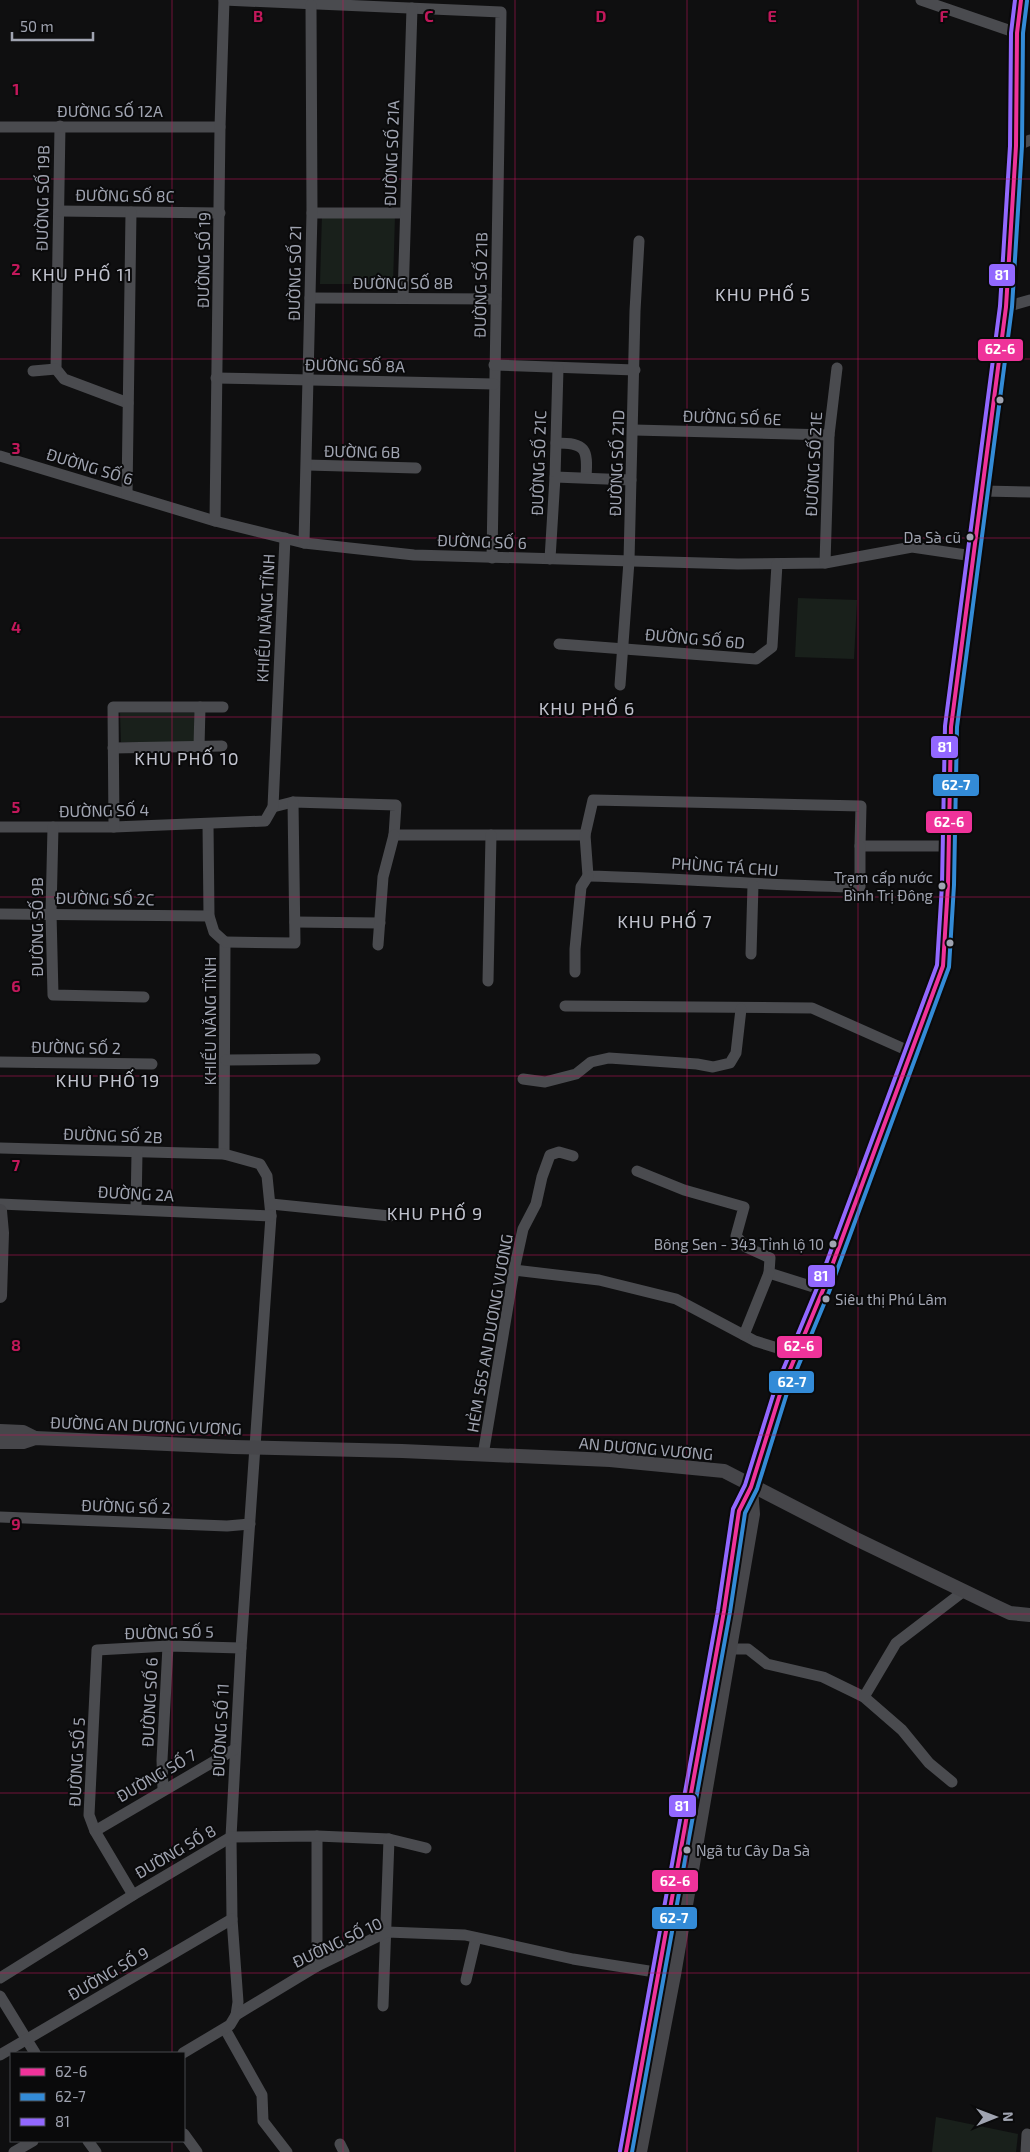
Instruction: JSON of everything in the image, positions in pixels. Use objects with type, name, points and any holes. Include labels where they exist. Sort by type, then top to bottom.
[{"type":"main road","points":[[626,2152],[658,1972],[723,1650],[753,1514],[751,1486],[780,1391],[824,1290],[943,966],[948,885],[951,727],[1006,307],[1016,146],[1017,33],[1021,0]]},
{"type":"main road","points":[[0,1210],[2,1233],[0,1296]]},
{"type":"main road","name":"ĐƯỜNG AN DƯƠNG VƯƠNG","points":[[0,1431],[23,1432],[35,1438]]},
{"type":"main road","name":"ĐƯỜNG AN DƯƠNG VƯƠNG","points":[[0,1442],[23,1442],[35,1438],[256,1447]]},
{"type":"main road","name":"AN DƯƠNG VƯƠNG","points":[[256,1447],[610,1460],[724,1471],[1010,1613],[1030,1615]]},
{"type":"main road","points":[[640,2152],[674,1975],[723,1650]]},
{"type":"street","points":[[224,0],[412,8]]},
{"type":"street","name":"ĐƯỜNG SỐ 19","points":[[215,521],[220,127],[224,0]]},
{"type":"street","points":[[921,0],[1017,33]]},
{"type":"street","name":"ĐƯỜNG SỐ 21","points":[[304,543],[312,213],[311,5]]},
{"type":"street","name":"ĐƯỜNG SỐ 21B","points":[[412,8],[502,12],[494,364],[492,558]]},
{"type":"street","name":"ĐƯỜNG SỐ 21A","points":[[403,298],[412,8]]},
{"type":"street","name":"ĐƯỜNG SỐ 19B","points":[[56,369],[60,126]]},
{"type":"street","name":"ĐƯỜNG SỐ 12A","points":[[0,127],[220,127]]},
{"type":"street","points":[[1016,146],[1030,140]]},
{"type":"street","name":"ĐƯỜNG SỐ 8C","points":[[59,211],[220,213]]},
{"type":"street","points":[[127,494],[131,212]]},
{"type":"street","points":[[312,213],[406,213]]},
{"type":"street","name":"ĐƯỜNG SỐ 21D","points":[[620,685],[629,561],[639,242]]},
{"type":"street","name":"ĐƯỜNG SỐ 8B","points":[[310,298],[496,299]]},
{"type":"street","points":[[1006,307],[1030,300]]},
{"type":"street","points":[[494,364],[635,370]]},
{"type":"street","name":"ĐƯỜNG SỐ 21C","points":[[550,559],[555,476],[558,368]]},
{"type":"street","name":"ĐƯỜNG SỐ 21E","points":[[825,563],[829,435],[837,368]]},
{"type":"street","points":[[33,371],[56,369],[64,379],[128,403]]},
{"type":"street","name":"ĐƯỜNG SỐ 8A","points":[[216,378],[494,384]]},
{"type":"street","name":"ĐƯỜNG SỐ 6E","points":[[634,430],[829,435]]},
{"type":"street","points":[[556,443],[572,443],[582,448],[586,457],[586,477]]},
{"type":"street","name":"ĐƯỜNG SỐ 6","points":[[0,456],[215,521],[304,543],[414,554],[492,558],[777,564],[825,563],[912,546],[973,556]]},
{"type":"street","name":"ĐƯỜNG 6B","points":[[307,466],[416,468]]},
{"type":"street","points":[[555,476],[632,480]]},
{"type":"street","points":[[983,491],[1030,492]]},
{"type":"street","name":"KHIẾU NĂNG TĨNH","points":[[273,807],[285,538]]},
{"type":"street","name":"ĐƯỜNG SỐ 6D","points":[[559,644],[756,659],[772,647],[777,564]]},
{"type":"street","points":[[114,827],[113,707],[223,707]]},
{"type":"street","points":[[200,707],[200,746]]},
{"type":"street","points":[[113,748],[222,746]]},
{"type":"street","name":"PHÙNG TÁ CHU","points":[[593,800],[861,806],[860,887],[753,885],[680,878],[588,876],[584,835],[593,800]]},
{"type":"street","points":[[226,942],[295,943],[293,802]]},
{"type":"street","points":[[208,824],[265,821],[273,807],[293,802],[396,805],[394,835],[383,878],[378,945]]},
{"type":"street","name":"KHIẾU NĂNG TĨNH","points":[[208,824],[209,916],[214,932],[226,942],[224,1154]]},
{"type":"street","name":"ĐƯỜNG SỐ 4","points":[[0,826],[114,827],[208,824]]},
{"type":"street","name":"ĐƯỜNG SỐ 9B","points":[[53,827],[51,913],[53,995],[144,996]]},
{"type":"street","points":[[394,835],[584,835]]},
{"type":"street","points":[[488,982],[491,835]]},
{"type":"street","points":[[860,846],[948,846]]},
{"type":"street","points":[[576,972],[574,949],[581,887],[588,876]]},
{"type":"street","points":[[751,954],[753,885]]},
{"type":"street","name":"ĐƯỜNG SỐ 2C","points":[[0,914],[209,916]]},
{"type":"street","points":[[295,922],[380,923]]},
{"type":"street","points":[[565,1006],[741,1009],[812,1008],[912,1052]]},
{"type":"street","points":[[524,1079],[545,1082],[576,1074],[591,1062],[609,1058],[697,1064],[713,1067],[730,1063],[736,1052],[741,1009]]},
{"type":"street","points":[[226,1060],[315,1059]]},
{"type":"street","name":"ĐƯỜNG SỐ 2","points":[[0,1062],[152,1064]]},
{"type":"street","name":"ĐƯỜNG SỐ 2B","points":[[0,1148],[224,1154]]},
{"type":"street","points":[[136,1209],[137,1152]]},
{"type":"street","name":"HẺM 565 AN DƯƠNG VƯƠNG","points":[[483,1455],[514,1270],[523,1229],[536,1204],[542,1177],[550,1155],[558,1152],[573,1156]]},
{"type":"street","points":[[224,1154],[260,1164],[267,1176],[271,1210],[256,1447]]},
{"type":"street","points":[[637,1171],[684,1190],[744,1207],[736,1236],[746,1247],[770,1258],[769,1273],[744,1335]]},
{"type":"street","name":"ĐƯỜNG 2A","points":[[0,1204],[136,1209],[271,1210],[390,1216]]},
{"type":"street","points":[[514,1270],[599,1280],[676,1299],[755,1341],[797,1354]]},
{"type":"street","points":[[769,1273],[824,1290]]},
{"type":"street","name":"ĐƯỜNG SỐ 11","points":[[236,2015],[238,2002],[232,1919],[231,1838],[241,1648],[256,1447]]},
{"type":"street","name":"ĐƯỜNG SỐ 2","points":[[0,1517],[227,1526],[250,1524]]},
{"type":"street","points":[[864,1697],[896,1643],[964,1591]]},
{"type":"street","name":"ĐƯỜNG SỐ 6","points":[[163,1790],[162,1760],[168,1646]]},
{"type":"street","name":"ĐƯỜNG SỐ 5","points":[[133,1895],[95,1831],[90,1815],[97,1650],[168,1646],[241,1648]]},
{"type":"street","points":[[723,1650],[748,1649],[767,1664],[823,1677],[864,1697],[902,1730],[929,1763],[952,1782]]},
{"type":"street","name":"ĐƯỜNG SỐ 7","points":[[95,1831],[235,1750]]},
{"type":"street","points":[[317,1966],[318,1836]]},
{"type":"street","name":"ĐƯỜNG SỐ 8","points":[[0,1978],[133,1895],[231,1838],[318,1836],[390,1839],[426,1848]]},
{"type":"street","points":[[383,2006],[390,1839]]},
{"type":"street","name":"ĐƯỜNG SỐ 9","points":[[0,2055],[232,1919]]},
{"type":"street","name":"ĐƯỜNG SỐ 10","points":[[185,2052],[225,2028],[234,2020],[236,2015],[317,1966],[387,1932],[465,1935],[573,1959],[674,1975]]},
{"type":"street","points":[[466,1980],[476,1938]]},
{"type":"street","points":[[0,1996],[35,2052]]},
{"type":"street","points":[[225,2028],[262,2095],[263,2121],[287,2152]]},
{"type":"street","points":[[1026,2152],[1027,2134]]},
{"type":"street","points":[[185,2135],[197,2152]]},
{"type":"street","points":[[14,2152],[31,2142]]},
{"type":"shaded area","points":[[322,215],[395,215],[393,284],[320,284]]},
{"type":"shaded area","points":[[798,598],[857,600],[854,659],[795,657]]},
{"type":"shaded area","points":[[120,713],[194,713],[194,742],[121,742]]},
{"type":"shaded area","points":[[936,2117],[1018,2134],[1016,2152],[932,2152]]},
{"type":"transit line","name":"81","points":[[620,2151],[718,1610],[733,1509],[745,1485],[775,1389],[817,1288],[937,965],[942,885],[945,726],[1000,306],[1010,146],[1011,33],[1015,0]]},
{"type":"transit line","name":"62-6","points":[[626,2152],[724,1611],[739,1511],[751,1487],[781,1391],[823,1290],[943,966],[948,885],[951,727],[1006,307],[1016,146],[1017,33],[1021,0]]},
{"type":"transit line","name":"62-7","points":[[632,2152],[730,1612],[745,1513],[757,1489],[787,1393],[829,1292],[949,967],[954,885],[957,727],[1012,307],[1022,146],[1023,33],[1027,1]]},
{"type":"place","name":"Da Sà cũ","points":[[970,537]]},
{"type":"place","name":"Trạm cấp nước Bình Trị Đông","points":[[942,886]]},
{"type":"place","name":"Bông Sen - 343 Tỉnh lộ 10","points":[[833,1244]]},
{"type":"place","name":"Siêu thị Phú Lâm","points":[[826,1299]]},
{"type":"place","name":"Ngã tư Cây Da Sà","points":[[687,1850]]},
{"type":"district","name":"KHU PHỐ 11","points":[[82,274]]},
{"type":"district","name":"KHU PHỐ 5","points":[[763,294]]},
{"type":"district","name":"KHU PHỐ 6","points":[[587,708]]},
{"type":"district","name":"KHU PHỐ 10","points":[[187,758]]},
{"type":"district","name":"KHU PHỐ 7","points":[[665,921]]},
{"type":"district","name":"KHU PHỐ 19","points":[[108,1080]]},
{"type":"district","name":"KHU PHỐ 9","points":[[435,1213]]}]
